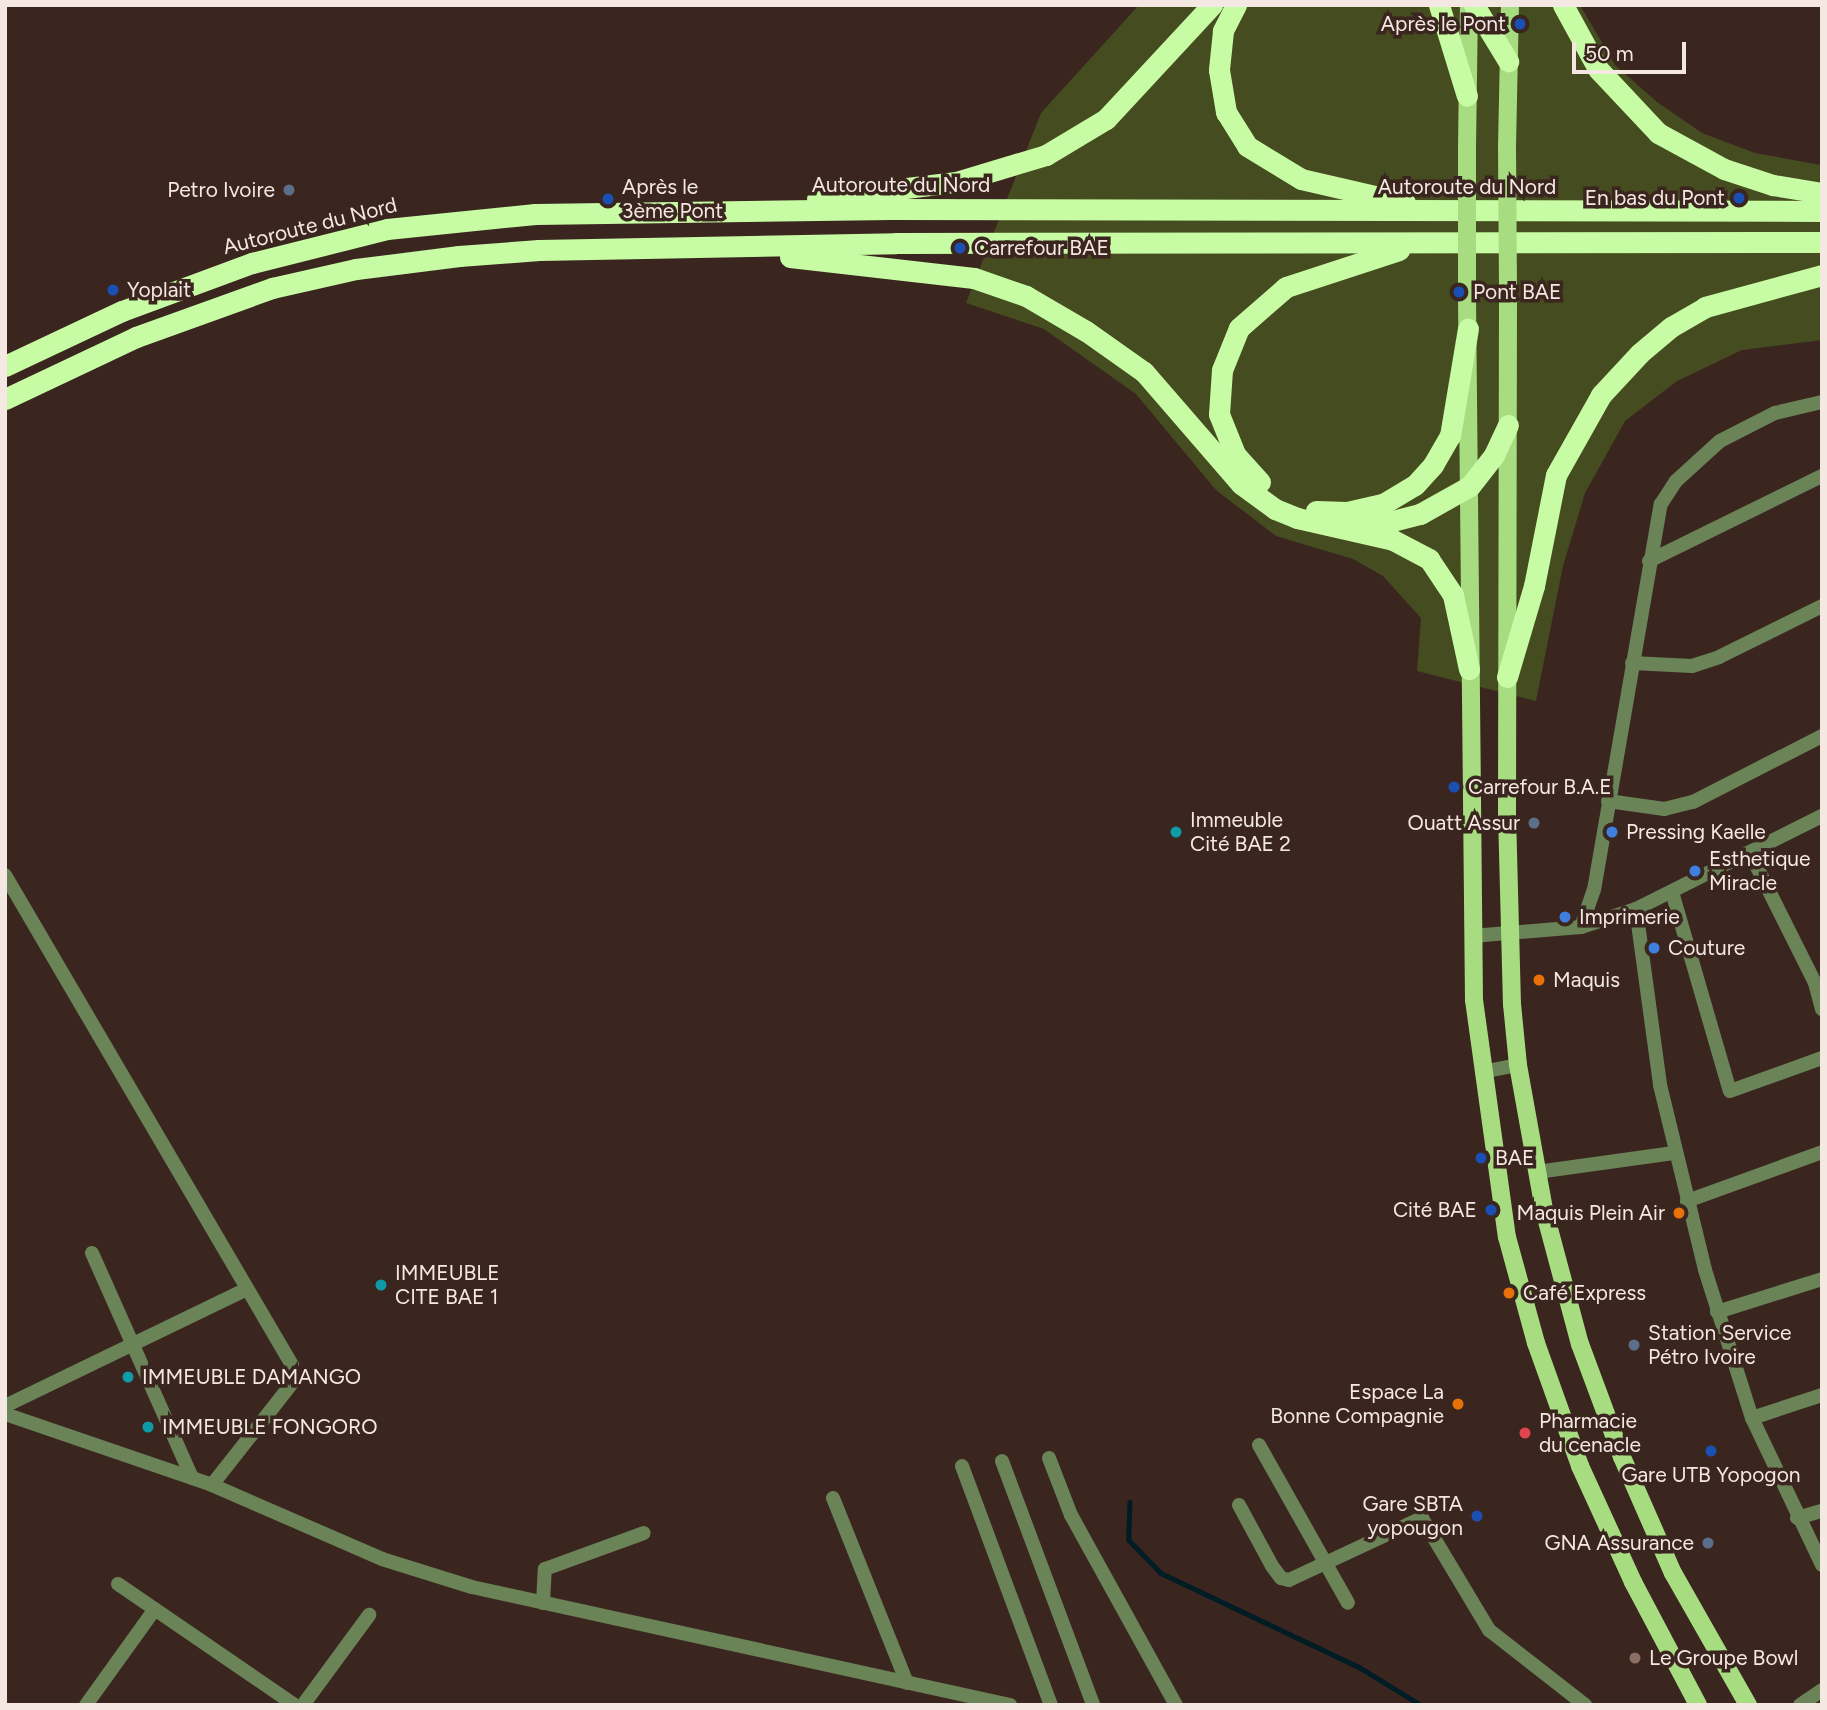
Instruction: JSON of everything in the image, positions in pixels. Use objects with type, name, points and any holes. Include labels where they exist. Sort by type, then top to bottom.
[{"type":"highway","points":[[730,210],[956,182],[1046,155],[1106,119],[1212,5]]},
{"type":"highway","points":[[1236,5],[1223,31],[1219,70],[1226,112],[1247,146],[1301,179],[1452,210]]},
{"type":"highway","points":[[1439,5],[1467,96]]},
{"type":"highway","points":[[1472,5],[1508,61]]},
{"type":"highway","points":[[1563,5],[1598,69],[1658,133],[1724,169],[1773,185],[1822,193]]},
{"type":"highway","name":"Autoroute du Nord","points":[[5,366],[198,281],[387,229],[536,214],[730,210],[1822,211]]},
{"type":"highway","points":[[5,399],[212,307],[356,269],[540,250],[1232,240],[1423,245],[1822,242]]},
{"type":"highway","points":[[1423,245],[1322,272],[1286,287],[1251,313],[1227,354],[1219,391],[1219,414],[1235,454],[1267,489],[1292,503],[1321,512],[1365,510],[1383,504],[1415,485],[1444,448],[1454,414],[1468,329]]},
{"type":"highway","points":[[719,249],[974,278],[1026,296],[1144,372],[1241,484],[1275,509],[1315,523],[1359,529],[1411,547],[1443,575],[1453,595],[1469,669]]},
{"type":"highway","points":[[1507,677],[1534,586],[1556,475],[1601,395],[1650,344],[1706,307],[1822,275]]},
{"type":"highway","points":[[1359,529],[1420,514],[1469,486],[1494,455],[1508,425]]},
{"type":"main road","points":[[1472,5],[1467,96],[1469,669],[1472,936],[1482,1072],[1507,1237],[1536,1343],[1580,1466],[1633,1582],[1698,1705]]},
{"type":"main road","points":[[1510,5],[1507,148],[1507,677],[1510,933],[1518,1065],[1537,1172],[1580,1344],[1622,1457],[1673,1573],[1748,1705]]},
{"type":"street","points":[[1581,927],[1594,890],[1648,561],[1661,504],[1698,458],[1775,413],[1822,402]]},
{"type":"street","points":[[1648,561],[1822,476]]},
{"type":"street","points":[[1632,663],[1692,666],[1719,657],[1822,606]]},
{"type":"street","points":[[1608,801],[1664,809],[1684,804],[1822,736]]},
{"type":"street","points":[[1472,936],[1581,927],[1636,909],[1751,855],[1822,816]]},
{"type":"street","points":[[1751,855],[1818,981],[1822,1009]]},
{"type":"street","points":[[7,881],[295,1375],[212,1485]]},
{"type":"street","points":[[1672,892],[1730,1091],[1822,1058]]},
{"type":"street","points":[[1636,909],[1674,1153],[1717,1312],[1752,1418],[1797,1518],[1822,1565]]},
{"type":"street","points":[[1482,1072],[1518,1065]]},
{"type":"street","points":[[1537,1172],[1674,1153]]},
{"type":"street","points":[[1687,1201],[1822,1153]]},
{"type":"street","points":[[92,1253],[136,1343],[192,1478]]},
{"type":"street","points":[[1717,1312],[1822,1279]]},
{"type":"street","points":[[5,1406],[247,1289]]},
{"type":"street","points":[[1752,1418],[1822,1395]]},
{"type":"street","points":[[5,1414],[212,1485],[382,1559],[543,1603],[1010,1705]]},
{"type":"street","points":[[1259,1445],[1348,1603]]},
{"type":"street","points":[[1049,1458],[1072,1515],[1176,1705]]},
{"type":"street","points":[[1002,1461],[1093,1705]]},
{"type":"street","points":[[962,1466],[1051,1705]]},
{"type":"street","points":[[833,1498],[907,1683]]},
{"type":"street","points":[[1239,1505],[1281,1578],[1289,1580],[1326,1560],[1422,1518],[1489,1630],[1585,1705]]},
{"type":"street","points":[[1797,1518],[1822,1511]]},
{"type":"street","points":[[543,1603],[545,1569],[644,1533]]},
{"type":"street","points":[[118,1584],[295,1705]]},
{"type":"street","points":[[86,1705],[155,1609]]},
{"type":"street","points":[[303,1705],[369,1615]]},
{"type":"street","points":[[1800,1705],[1822,1690]]},
{"type":"green space","points":[[1139,5],[1580,5],[1615,65],[1657,102],[1702,133],[1755,153],[1821,165],[1822,340],[1742,350],[1677,381],[1625,421],[1585,493],[1563,566],[1536,701],[1417,671],[1421,618],[1383,576],[1353,559],[1276,536],[1216,490],[1136,394],[1044,329],[966,303],[1041,113]]},
{"type":"waterway","points":[[1130,1502],[1129,1540],[1161,1573],[1359,1667],[1421,1705]]},
{"type":"place","name":"Après le Pont","points":[[1520,24]]},
{"type":"place","name":"Petro Ivoire","points":[[289,190]]},
{"type":"place","name":"En bas du Pont","points":[[1739,198]]},
{"type":"place","name":"Après le 3ème Pont","points":[[608,199]]},
{"type":"place","name":"Carrefour BAE","points":[[960,248]]},
{"type":"place","name":"Yoplait","points":[[113,290]]},
{"type":"place","name":"Pont BAE","points":[[1459,292]]},
{"type":"place","name":"Carrefour B.A.E","points":[[1454,787]]},
{"type":"place","name":"Ouatt Assur","points":[[1534,823]]},
{"type":"place","name":"Immeuble Cité BAE 2","points":[[1176,832]]},
{"type":"place","name":"Pressing Kaelle","points":[[1612,832]]},
{"type":"place","name":"Esthetique Miracle","points":[[1695,871]]},
{"type":"place","name":"Imprimerie","points":[[1565,917]]},
{"type":"place","name":"Couture","points":[[1654,948]]},
{"type":"place","name":"Maquis","points":[[1539,980]]},
{"type":"place","name":"BAE","points":[[1481,1158]]},
{"type":"place","name":"Cité BAE","points":[[1491,1210]]},
{"type":"place","name":"Maquis Plein Air","points":[[1679,1213]]},
{"type":"place","name":"IMMEUBLE CITE BAE 1","points":[[381,1285]]},
{"type":"place","name":"Café Express","points":[[1509,1293]]},
{"type":"place","name":"Station Service Pétro Ivoire","points":[[1634,1345]]},
{"type":"place","name":"IMMEUBLE DAMANGO","points":[[128,1377]]},
{"type":"place","name":"Espace La Bonne Compagnie","points":[[1458,1404]]},
{"type":"place","name":"IMMEUBLE FONGORO","points":[[148,1427]]},
{"type":"place","name":"Pharmacie du cenacle","points":[[1525,1433]]},
{"type":"place","name":"Gare UTB Yopogon","points":[[1711,1451]]},
{"type":"place","name":"Gare SBTA yopougon","points":[[1477,1516]]},
{"type":"place","name":"GNA Assurance","points":[[1708,1543]]},
{"type":"place","name":"Le Groupe Bowl","points":[[1635,1658]]}]
